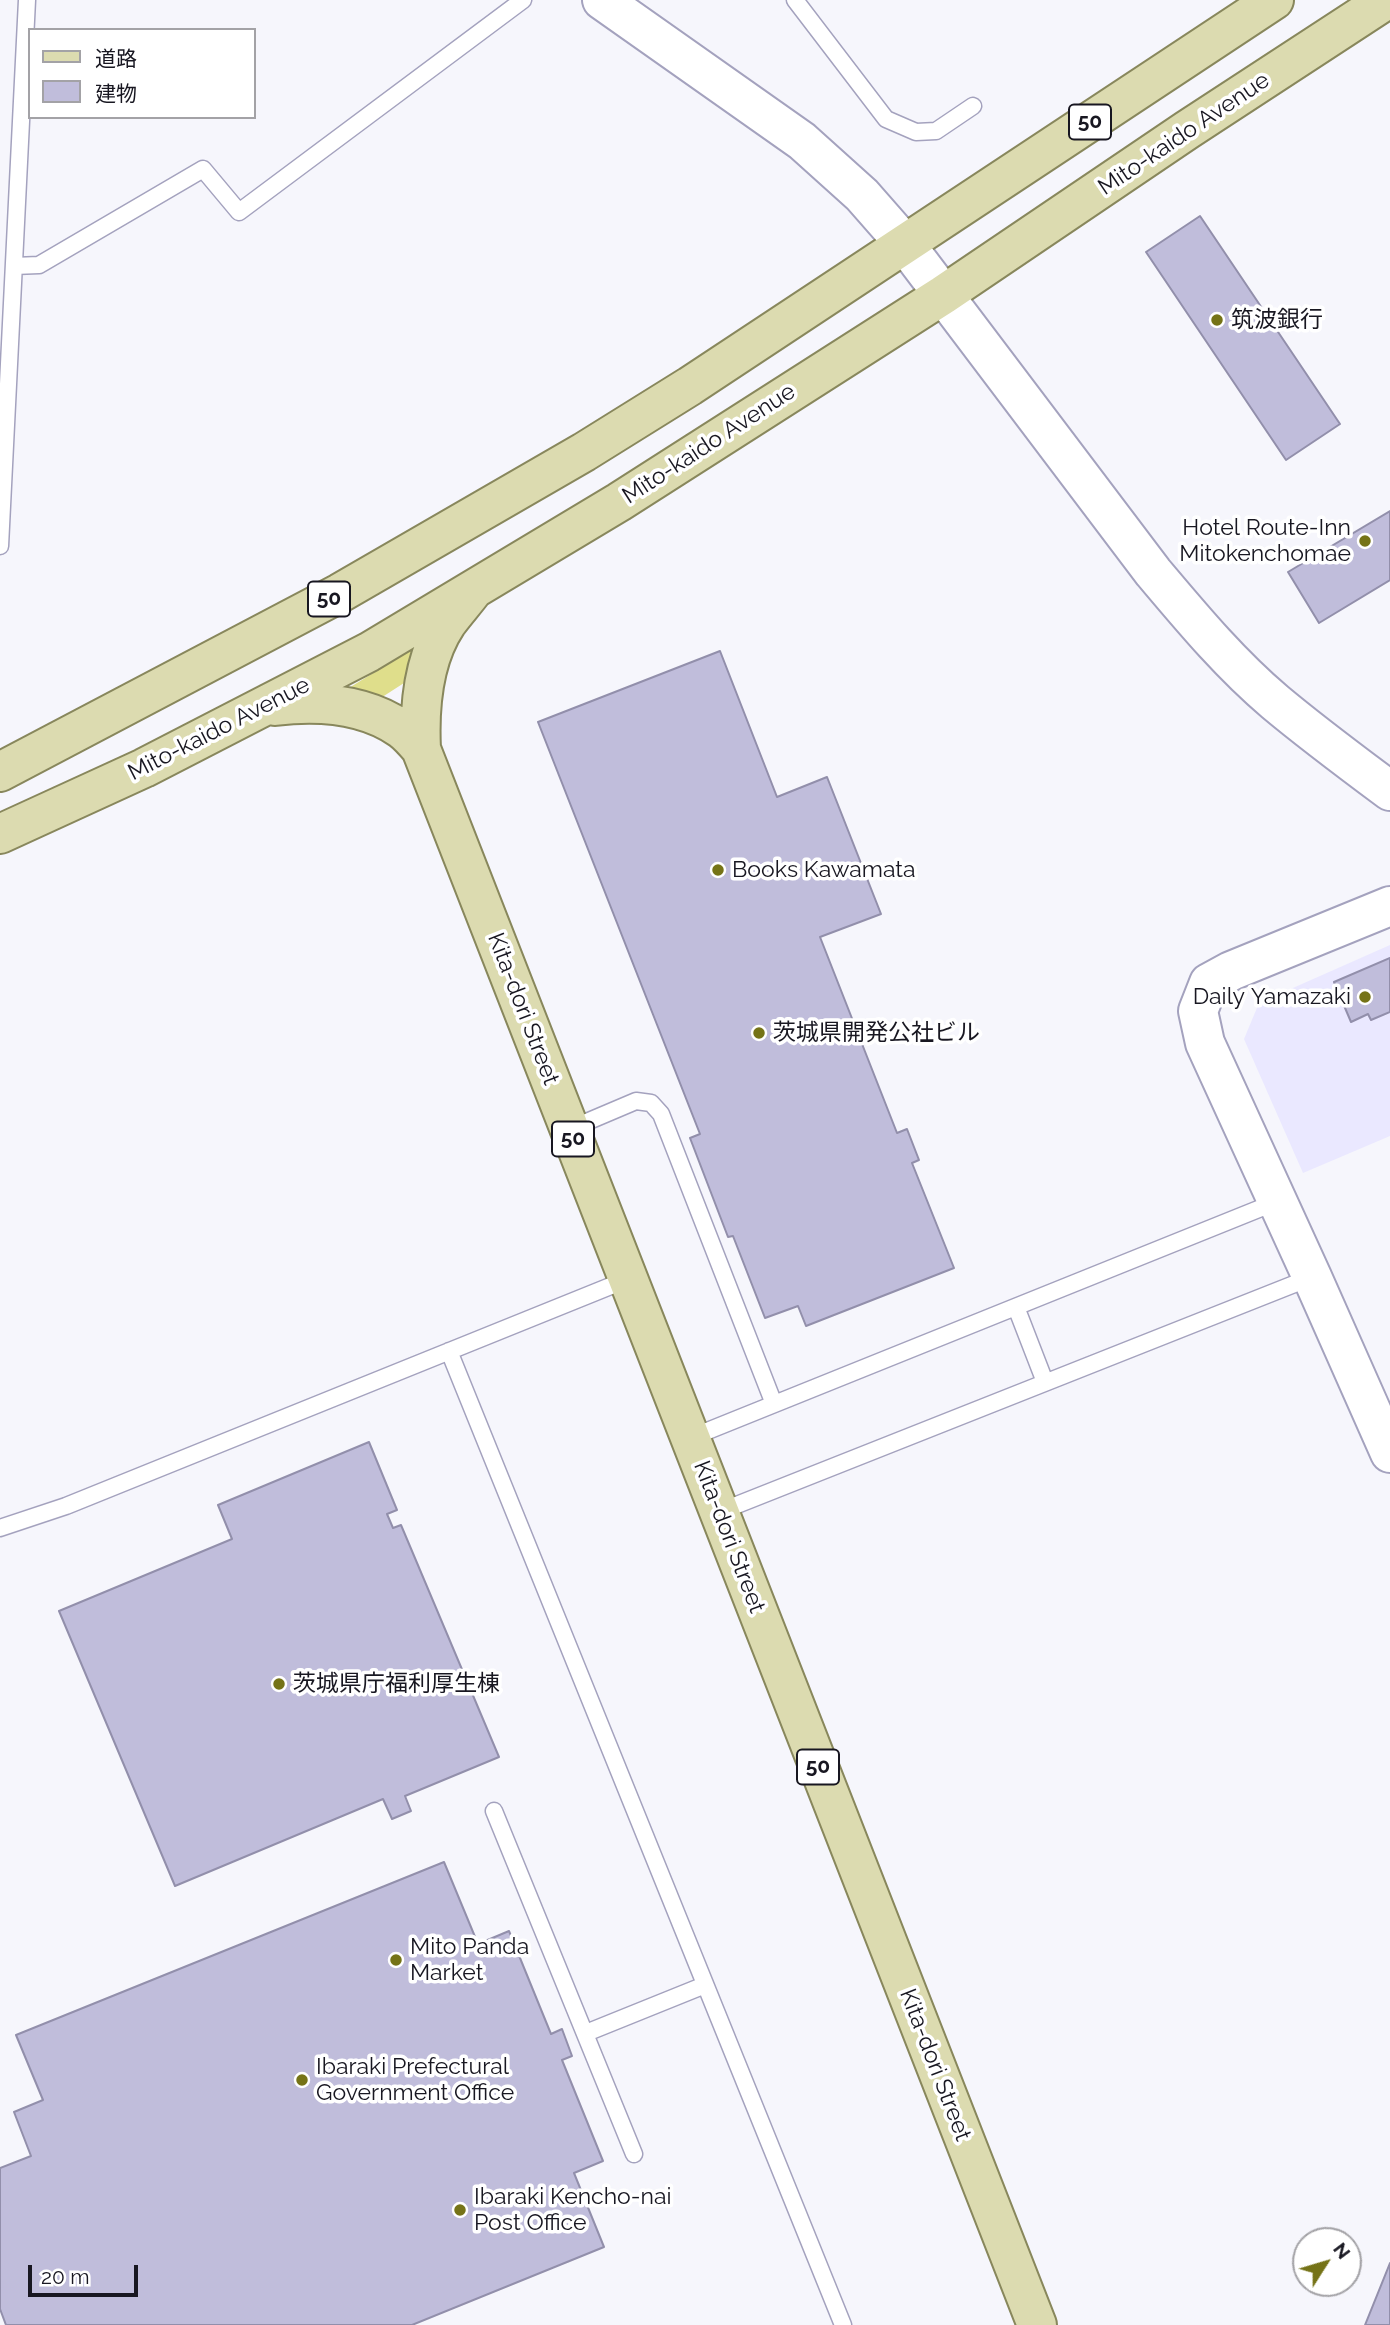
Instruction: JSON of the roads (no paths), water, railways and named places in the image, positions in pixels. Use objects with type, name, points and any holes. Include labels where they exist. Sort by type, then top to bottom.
[{"type":"main road","name":"50","points":[[0,767],[340,593],[584,453],[691,386],[1273,0]]},
{"type":"main road","name":"Mito-kaido Avenue","points":[[0,834],[144,768],[369,652],[619,502],[943,295],[1386,0]]},
{"type":"main road","points":[[421,749],[421,699],[431,660],[446,625],[474,589]]},
{"type":"main road","points":[[264,707],[306,702],[355,709],[403,730],[421,749]]},
{"type":"main road","name":"Kita-dori Street","points":[[421,749],[1037,2325]]},
{"type":"street","points":[[602,0],[802,141],[862,195],[905,244],[1153,572],[1195,623],[1274,701],[1390,791]]},
{"type":"street","points":[[1390,906],[1231,971],[1209,983],[1198,1011],[1205,1043],[1390,1453]]},
{"type":"lane","points":[[0,546],[27,0]]},
{"type":"lane","points":[[14,267],[39,265],[204,169],[239,212],[523,0]]},
{"type":"lane","points":[[795,0],[886,119],[916,131],[936,131],[973,106]]},
{"type":"lane","points":[[570,1129],[636,1101],[651,1103],[661,1114],[774,1404]]},
{"type":"lane","points":[[690,1438],[1276,1202]]},
{"type":"lane","points":[[718,1512],[1312,1277]]},
{"type":"lane","points":[[0,1528],[66,1506],[628,1279]]},
{"type":"lane","points":[[1016,1307],[1045,1382]]},
{"type":"lane","points":[[449,1351],[843,2325]]},
{"type":"lane","points":[[494,1811],[634,2154]]},
{"type":"lane","points":[[586,2034],[705,1985]]},
{"type":"place","name":"筑波銀行","points":[[1217,320]]},
{"type":"place","name":"Hotel Route-Inn Mitokenchomae","points":[[1365,541]]},
{"type":"place","name":"Books Kawamata","points":[[718,870]]},
{"type":"place","name":"Daily Yamazaki","points":[[1365,997]]},
{"type":"place","name":"茨城県開発公社ビル","points":[[759,1033]]},
{"type":"place","name":"茨城県庁福利厚生棟","points":[[279,1684]]},
{"type":"place","name":"Mito Panda Market","points":[[396,1960]]},
{"type":"place","name":"Ibaraki Prefectural Government Office","points":[[302,2080]]},
{"type":"place","name":"Ibaraki Kencho-nai Post Office","points":[[460,2210]]}]
